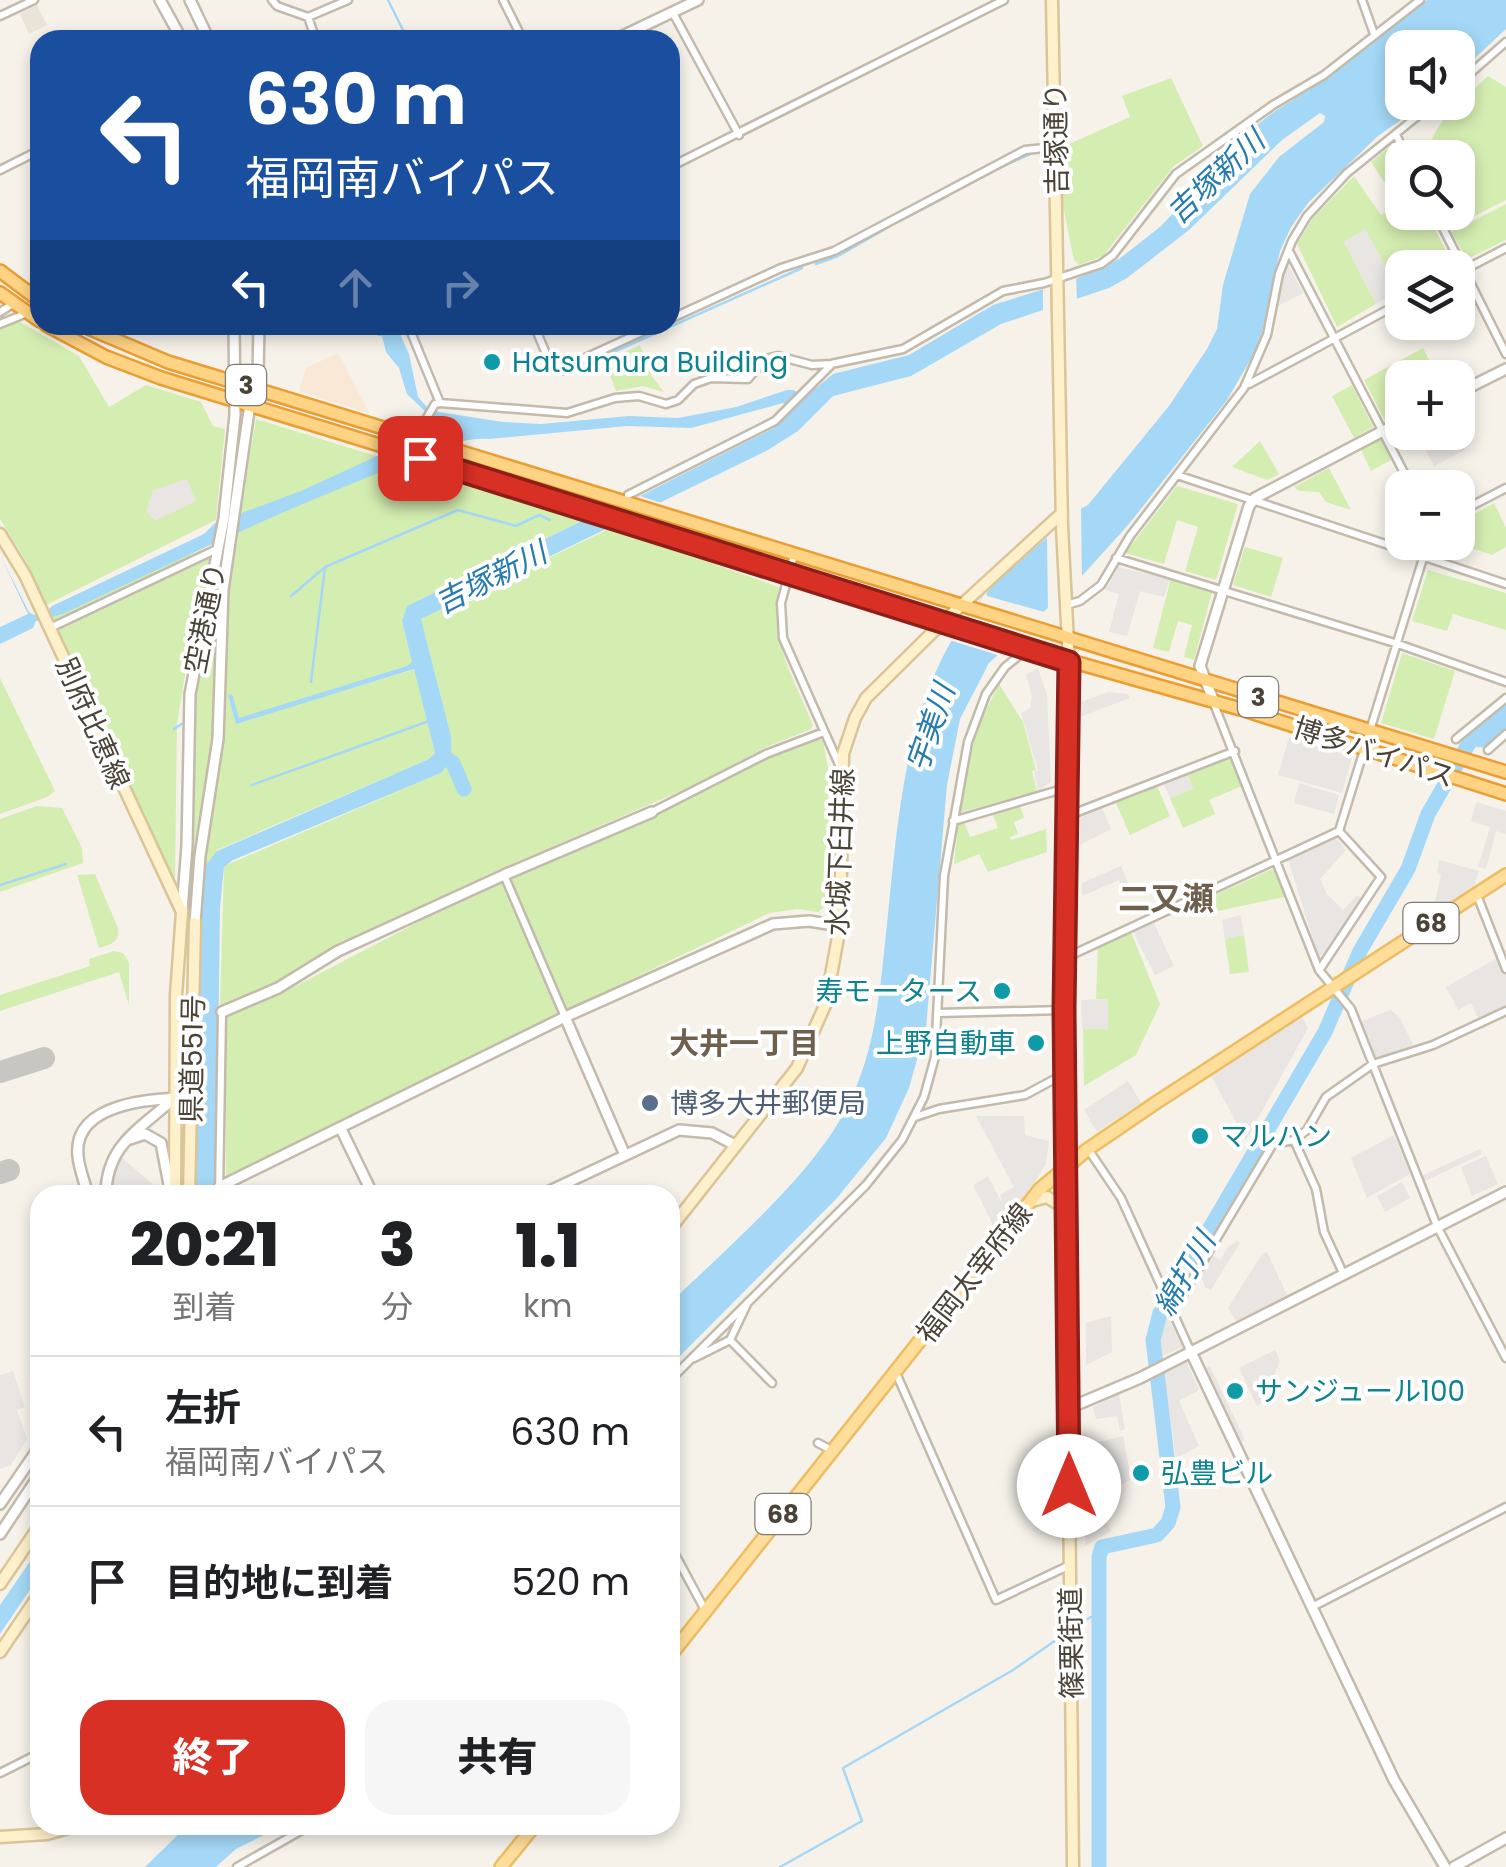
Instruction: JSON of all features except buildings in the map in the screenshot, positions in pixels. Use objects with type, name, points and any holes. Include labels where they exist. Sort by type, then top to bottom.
[{"type":"highway","points":[[0,271],[30,290]]},
{"type":"highway","points":[[0,293],[28,312]]},
{"type":"highway","name":"3","points":[[66,335],[126,366],[1069,662]]},
{"type":"highway","name":"3","points":[[103,335],[149,356],[1068,638]]},
{"type":"highway","name":"博多バイパス","points":[[1068,638],[1506,772]]},
{"type":"highway","name":"博多バイパス","points":[[1069,662],[1506,794]]},
{"type":"main road","name":"吉塚通り","points":[[1052,0],[1062,513]]},
{"type":"main road","points":[[1062,513],[1068,638]]},
{"type":"main road","name":"水城下臼井線","points":[[680,1216],[797,1068],[826,1003],[840,926],[842,770],[849,732],[866,698],[942,622],[966,608],[1014,555],[1062,513]]},
{"type":"main road","name":"別府比恵線","points":[[0,534],[46,620],[182,912]]},
{"type":"main road","name":"篠栗街道","points":[[1068,638],[1064,1010],[1073,1867]]},
{"type":"main road","name":"福岡太宰府線","points":[[680,1644],[1029,1202],[1066,1167],[1331,984],[1506,875]]},
{"type":"main road","points":[[173,1185],[182,912]]},
{"type":"main road","name":"県道551号","points":[[189,1185],[196,924]]},
{"type":"main road","points":[[1029,1202],[1047,1197],[1066,1209]]},
{"type":"main road","points":[[0,1584],[30,1540]]},
{"type":"main road","points":[[0,1652],[30,1608]]},
{"type":"main road","points":[[0,1836],[30,1835]]},
{"type":"main road","points":[[503,1866],[527,1835]]},
{"type":"street","points":[[0,16],[34,0]]},
{"type":"street","points":[[160,0],[176,30]]},
{"type":"street","points":[[190,0],[204,30]]},
{"type":"street","points":[[272,0],[277,6],[308,17],[348,0]]},
{"type":"street","points":[[503,0],[518,30]]},
{"type":"street","points":[[633,30],[677,6],[698,0]]},
{"type":"street","points":[[680,162],[1004,0]]},
{"type":"street","points":[[1362,0],[1374,34]]},
{"type":"street","points":[[415,438],[435,404],[440,403],[567,413],[615,398],[639,396],[666,404],[678,400],[694,384],[711,378],[748,379],[765,359],[778,356],[812,365],[832,364],[903,348],[1003,291],[1100,264],[1112,255],[1176,174],[1273,104],[1324,75],[1420,0]]},
{"type":"street","points":[[677,6],[739,135]]},
{"type":"street","points":[[308,17],[313,30]]},
{"type":"street","points":[[1475,69],[1506,42]]},
{"type":"street","points":[[1244,388],[1266,335],[1280,274],[1307,216],[1348,172],[1414,120]]},
{"type":"street","points":[[1396,135],[1399,140]]},
{"type":"street","points":[[680,314],[782,268],[834,251],[1024,150],[1056,146]]},
{"type":"street","points":[[0,170],[30,155]]},
{"type":"street","points":[[1475,264],[1506,248]]},
{"type":"street","points":[[1289,252],[1403,470]]},
{"type":"street","points":[[1475,297],[1506,354]]},
{"type":"street","points":[[0,312],[14,303]]},
{"type":"street","points":[[1066,604],[1080,601],[1100,585],[1116,558],[1244,388],[1257,377],[1385,311]]},
{"type":"street","points":[[0,324],[28,312]]},
{"type":"street","name":"空港通り","points":[[182,912],[190,694],[229,515],[234,335]]},
{"type":"street","points":[[229,515],[258,376],[260,335]]},
{"type":"street","points":[[412,335],[440,403]]},
{"type":"street","points":[[538,335],[552,368],[561,369],[636,335]]},
{"type":"street","points":[[628,495],[774,420],[832,364]]},
{"type":"street","points":[[1475,385],[1506,369]]},
{"type":"street","points":[[1384,431],[1252,502],[1200,666],[1320,970],[1351,1008],[1438,1226],[1506,1358]]},
{"type":"street","points":[[1177,475],[1385,545]]},
{"type":"street","points":[[1475,504],[1506,488]]},
{"type":"street","points":[[46,620],[224,548],[218,738],[200,856],[196,924]]},
{"type":"street","points":[[794,555],[781,604],[783,638],[842,770]]},
{"type":"street","points":[[1116,558],[1398,644],[1506,682]]},
{"type":"street","points":[[1064,958],[1339,831],[1423,560]]},
{"type":"street","points":[[1430,560],[1506,584]]},
{"type":"street","points":[[680,1369],[866,1185],[902,1140],[924,1097],[936,1057],[944,876],[968,742],[986,694],[1020,647]]},
{"type":"street","points":[[1456,739],[1506,698]]},
{"type":"street","points":[[219,1185],[222,1012],[278,988],[338,952],[652,812],[766,754],[824,732]]},
{"type":"street","points":[[1488,750],[1506,734]]},
{"type":"street","points":[[1067,816],[1235,751]]},
{"type":"street","points":[[953,820],[1066,788]]},
{"type":"street","points":[[1320,970],[1381,876],[1339,831]]},
{"type":"street","points":[[504,875],[624,1153]]},
{"type":"street","points":[[1476,894],[1506,969]]},
{"type":"street","points":[[231,1185],[565,1017],[772,924],[809,921],[840,926]]},
{"type":"street","points":[[938,1013],[1064,1010]]},
{"type":"street","points":[[1170,1309],[1273,1144],[1294,1140],[1306,1130],[1326,1097],[1373,1064],[1433,1045],[1506,1011]]},
{"type":"street","points":[[913,1118],[939,1109],[1026,1095],[1065,1073]]},
{"type":"street","points":[[108,1185],[119,1146],[174,1098]]},
{"type":"street","points":[[85,1185],[77,1154],[80,1138],[91,1120],[149,1099],[192,1098]]},
{"type":"street","points":[[341,1129],[368,1185]]},
{"type":"street","points":[[561,1185],[679,1130],[712,1133],[735,1145]]},
{"type":"street","points":[[119,1146],[144,1134],[161,1142],[171,1185]]},
{"type":"street","points":[[1294,1140],[1316,1189],[1324,1232],[1343,1273]]},
{"type":"street","points":[[1088,1149],[1122,1198],[1170,1309],[1394,1780],[1445,1867]]},
{"type":"street","points":[[1069,1408],[1140,1378],[1506,1192]]},
{"type":"street","points":[[688,1361],[730,1340],[746,1312],[748,1299]]},
{"type":"street","points":[[730,1340],[772,1383]]},
{"type":"street","points":[[896,1374],[996,1600],[1070,1565]]},
{"type":"street","points":[[818,1443],[833,1452]]},
{"type":"street","points":[[0,1504],[30,1460]]},
{"type":"street","points":[[0,1534],[30,1489]]},
{"type":"street","points":[[1311,1608],[1506,1508]]},
{"type":"street","points":[[680,1563],[706,1611]]},
{"type":"street","points":[[0,1774],[30,1758]]},
{"type":"street","points":[[237,1867],[293,1835]]},
{"type":"street","points":[[1454,1867],[1506,1838]]},
{"type":"shaded area","points":[[37,5],[47,25],[30,30],[29,34],[20,14]]},
{"type":"shaded area","points":[[1365,229],[1385,265],[1385,299],[1376,304],[1344,242]]},
{"type":"shaded area","points":[[1288,265],[1303,293],[1276,307],[1281,281]]},
{"type":"shaded area","points":[[338,353],[369,413],[299,391],[306,368]]},
{"type":"shaded area","points":[[1425,450],[1465,450],[1434,466]]},
{"type":"shaded area","points":[[187,479],[196,501],[155,521],[146,511],[153,490]]},
{"type":"shaded area","points":[[1118,567],[1170,579],[1164,597],[1140,591],[1127,636],[1109,632],[1119,594],[1106,590]]},
{"type":"shaded area","points":[[1038,668],[1047,695],[1051,782],[1038,791],[1034,772],[1038,770],[1021,713],[1030,708],[1032,696],[1026,675]]},
{"type":"shaded area","points":[[1108,692],[1128,694],[1130,698],[1080,717],[1080,702]]},
{"type":"shaded area","points":[[1289,737],[1352,757],[1342,793],[1278,775]]},
{"type":"shaded area","points":[[1187,773],[1193,788],[1170,798],[1163,782]]},
{"type":"shaded area","points":[[1299,783],[1339,795],[1334,814],[1294,803]]},
{"type":"shaded area","points":[[1476,802],[1506,811],[1506,834],[1496,831],[1486,869],[1478,867],[1490,827],[1471,821]]},
{"type":"shaded area","points":[[1102,808],[1111,829],[1080,845],[1080,818]]},
{"type":"shaded area","points":[[1335,837],[1346,850],[1320,879],[1327,894],[1343,910],[1357,895],[1362,899],[1325,956],[1318,955],[1288,859]]},
{"type":"shaded area","points":[[1439,860],[1479,871],[1474,887],[1435,913],[1441,876],[1437,872]]},
{"type":"shaded area","points":[[1121,866],[1131,890],[1125,893],[1119,880],[1082,896],[1082,883]]},
{"type":"shaded area","points":[[1241,915],[1244,935],[1225,939],[1222,920]]},
{"type":"shaded area","points":[[1154,923],[1174,966],[1155,975],[1133,932]]},
{"type":"shaded area","points":[[1499,957],[1506,973],[1506,1008],[1480,1021],[1471,1003],[1458,1010],[1446,987]]},
{"type":"shaded area","points":[[1108,999],[1108,1029],[1082,1029],[1081,1000]]},
{"type":"shaded area","points":[[1391,1010],[1400,1018],[1413,1045],[1376,1058],[1362,1021]]},
{"type":"shaded area","points":[[1302,1017],[1308,1028],[1246,1140],[1211,1076]]},
{"type":"shaded area","points":[[1128,1081],[1141,1103],[1097,1132],[1084,1110]]},
{"type":"shaded area","points":[[976,1116],[1024,1116],[1025,1135],[1049,1141],[1046,1164],[996,1231],[973,1185],[988,1176],[1003,1205],[1000,1195],[1014,1187]]},
{"type":"shaded area","points":[[1394,1135],[1410,1174],[1367,1198],[1351,1158]]},
{"type":"shaded area","points":[[1480,1149],[1482,1154],[1423,1182],[1421,1176]]},
{"type":"shaded area","points":[[120,1156],[154,1185],[112,1185]]},
{"type":"shaded area","points":[[1486,1156],[1498,1184],[1472,1196],[1461,1167]]},
{"type":"shaded area","points":[[1402,1182],[1410,1198],[1385,1212],[1377,1196]]},
{"type":"shaded area","points":[[1237,1241],[1240,1243],[1211,1290],[1205,1287],[1200,1273],[1211,1255],[1220,1260]]},
{"type":"shaded area","points":[[1267,1252],[1287,1295],[1236,1321],[1228,1308]]},
{"type":"shaded area","points":[[1166,1313],[1182,1347],[1161,1357],[1158,1330]]},
{"type":"shaded area","points":[[1111,1316],[1112,1352],[1086,1365],[1086,1323]]},
{"type":"shaded area","points":[[1275,1350],[1280,1361],[1257,1406],[1239,1368]]},
{"type":"shaded area","points":[[1186,1360],[1199,1390],[1179,1401],[1199,1446],[1176,1458],[1163,1372]]},
{"type":"shaded area","points":[[1210,1366],[1245,1440],[1240,1443],[1205,1369]]},
{"type":"shaded area","points":[[13,1371],[25,1407],[17,1410],[27,1439],[11,1465],[0,1469],[0,1375]]},
{"type":"shaded area","points":[[1119,1394],[1125,1429],[1120,1431],[1117,1416],[1096,1419],[1093,1407]]},
{"type":"shaded area","points":[[1123,1436],[1131,1479],[1111,1492],[1095,1443]]},
{"type":"shaded area","points":[[1101,1510],[1111,1531],[1085,1546],[1086,1518]]},
{"type":"green space","points":[[1488,76],[1506,87],[1506,200],[1475,216],[1475,140],[1432,140],[1444,120],[1475,120],[1475,88]]},
{"type":"green space","points":[[1171,78],[1203,146],[1174,166],[1103,256],[1079,265],[1074,260],[1062,201],[1062,147],[1130,117],[1122,96]]},
{"type":"green space","points":[[1385,151],[1385,183],[1371,162]]},
{"type":"green space","points":[[1354,176],[1381,215],[1385,213],[1385,230],[1435,230],[1446,250],[1385,250],[1385,265],[1365,229],[1344,242],[1376,304],[1337,327],[1297,244],[1313,218]]},
{"type":"green space","points":[[1506,204],[1506,240],[1475,255],[1475,250],[1462,250],[1451,232],[1475,230],[1475,220]]},
{"type":"green space","points":[[15,319],[30,328],[30,335],[43,335],[79,356],[109,407],[146,385],[201,402],[213,426],[225,429],[216,520],[46,605],[26,561],[0,519],[0,326]]},
{"type":"green space","points":[[640,345],[651,375],[664,392],[643,386],[616,391],[605,362]]},
{"type":"green space","points":[[1423,348],[1429,360],[1401,360]]},
{"type":"green space","points":[[1385,369],[1385,421],[1364,380]]},
{"type":"green space","points":[[1352,385],[1373,427],[1354,438],[1332,396]]},
{"type":"green space","points":[[256,419],[584,520],[407,606],[402,622],[413,663],[407,666],[238,719],[232,695],[229,699],[236,723],[415,669],[435,753],[429,759],[217,850],[202,890],[223,739],[230,571]]},
{"type":"green space","points":[[1381,439],[1391,460],[1371,471],[1361,450]]},
{"type":"green space","points":[[1260,441],[1279,474],[1267,480],[1232,467]]},
{"type":"green space","points":[[1329,468],[1351,510],[1326,502],[1319,492],[1294,487]]},
{"type":"green space","points":[[1177,486],[1238,504],[1216,580],[1185,571],[1198,527],[1177,520],[1164,564],[1125,553]]},
{"type":"green space","points":[[1494,503],[1506,528],[1506,547],[1492,555],[1475,549],[1475,514]]},
{"type":"green space","points":[[611,528],[779,587],[776,605],[780,641],[813,725],[811,729],[363,933],[277,984],[220,1007],[224,866],[441,773],[447,764],[451,736],[421,619]]},
{"type":"green space","points":[[212,546],[177,724],[175,880],[170,882],[49,608]]},
{"type":"green space","points":[[1245,547],[1283,558],[1271,597],[1233,585]]},
{"type":"green space","points":[[1428,570],[1506,593],[1506,630],[1453,614],[1447,631],[1412,621]]},
{"type":"green space","points":[[1171,578],[1212,592],[1194,660],[1184,657],[1192,625],[1178,621],[1169,652],[1153,648]]},
{"type":"green space","points":[[216,589],[213,738],[196,848],[190,941],[183,975],[193,852],[195,695]]},
{"type":"green space","points":[[1402,653],[1455,671],[1434,739],[1381,723]]},
{"type":"green space","points":[[0,678],[55,791],[0,814]]},
{"type":"green space","points":[[999,684],[1023,722],[1036,770],[1032,771],[1037,791],[958,813],[977,728]]},
{"type":"green space","points":[[819,739],[823,741],[828,768],[829,903],[818,912],[797,909],[770,913],[567,1010],[510,877],[668,808],[764,760]]},
{"type":"green space","points":[[1230,756],[1242,786],[1209,800],[1215,814],[1183,828],[1170,798],[1193,788],[1187,773]]},
{"type":"green space","points":[[1156,784],[1170,816],[1130,835],[1116,803]]},
{"type":"green space","points":[[1020,805],[1024,818],[1014,822],[1018,834],[1011,840],[1046,829],[1047,852],[988,872],[979,854],[954,864],[958,824],[964,822],[970,837],[998,828],[992,813]]},
{"type":"green space","points":[[37,806],[62,808],[82,848],[83,863],[0,892],[0,819]]},
{"type":"green space","points":[[1277,867],[1289,896],[1218,911],[1213,896]]},
{"type":"green space","points":[[95,874],[118,928],[114,942],[99,948],[77,875]]},
{"type":"green space","points":[[501,879],[559,1014],[344,1123],[226,1176],[225,1018],[284,992]]},
{"type":"green space","points":[[1131,932],[1160,1004],[1136,1055],[1084,1086],[1083,1029],[1107,1029],[1108,999],[1096,999],[1098,947]]},
{"type":"green space","points":[[1244,935],[1249,972],[1230,974],[1225,939]]},
{"type":"green space","points":[[114,951],[123,953],[129,962],[129,1005],[119,972],[0,1011],[0,995],[90,966],[89,959]]},
{"type":"water","points":[[1427,0],[1506,0],[1506,29],[1475,58],[1475,30],[1389,30]]},
{"type":"water","points":[[1385,33],[1385,120],[1401,120],[1378,136],[1308,203],[1291,227],[1280,251],[1259,345],[1227,400],[1129,524],[1081,577],[989,663],[960,719],[947,785],[926,1028],[909,1088],[886,1138],[837,1198],[680,1356],[680,1294],[791,1185],[832,1133],[857,1085],[876,1017],[896,836],[911,747],[940,663],[961,625],[989,590],[1088,505],[1169,406],[1217,329],[1223,285],[1250,194],[1279,157],[1324,122],[1325,116],[1320,113],[1282,140],[1189,230],[1127,278],[1109,288],[1001,324],[911,376],[833,396],[798,431],[768,450],[421,619],[451,736],[451,756],[445,769],[224,867],[216,1185],[196,1185],[202,891],[206,865],[217,851],[429,759],[435,753],[414,669],[236,724],[228,695],[232,694],[239,718],[407,666],[412,662],[402,621],[407,606],[774,428],[790,410],[783,403],[691,428],[627,426],[456,443],[273,517],[63,614],[36,621],[33,628],[0,644],[0,627],[28,614],[0,555],[29,612],[47,612],[52,606],[204,534],[215,523],[301,491],[427,433],[433,425],[432,418],[407,394],[399,368],[386,352],[382,336],[378,335],[400,335],[409,354],[418,397],[427,407],[503,422],[541,424],[629,416],[678,418],[736,407],[787,390],[805,397],[833,374],[909,355],[993,305],[1076,279],[1119,259],[1182,204],[1213,159],[1275,111],[1328,78]]},
{"type":"water","points":[[1506,703],[1506,731],[1487,748],[1462,745]]},
{"type":"water","points":[[30,1562],[30,1590],[0,1634],[0,1605]]},
{"type":"water","points":[[178,1835],[264,1835],[236,1849],[216,1867],[145,1867]]},
{"type":"pier","points":[[1076,274],[1077,301],[1043,312],[1043,286]]},
{"type":"pier","points":[[426,432],[462,442],[404,463],[379,455]]},
{"type":"pier","points":[[640,496],[661,503],[611,528],[584,520]]},
{"type":"pier","points":[[1081,504],[1082,583],[1004,657],[949,640],[987,592],[987,596],[1048,613],[1047,535]]},
{"type":"waterway","points":[[388,0],[403,30]]},
{"type":"waterway","points":[[994,170],[1037,151]]},
{"type":"waterway","points":[[956,191],[981,177]]},
{"type":"waterway","points":[[898,222],[948,196]]},
{"type":"waterway","points":[[816,264],[887,228]]},
{"type":"waterway","points":[[680,322],[802,268]]},
{"type":"waterway","points":[[542,335],[554,363]]},
{"type":"waterway","points":[[551,373],[562,375],[652,335]]},
{"type":"waterway","points":[[311,682],[325,567],[458,510],[516,526],[539,515],[550,520]]},
{"type":"waterway","points":[[291,596],[324,568]]},
{"type":"waterway","name":"綿打川","points":[[1099,1867],[1099,1557],[1102,1547],[1157,1535],[1168,1523],[1173,1507],[1153,1340],[1160,1313],[1325,1032],[1360,951],[1408,869],[1428,814],[1469,743],[1506,711]]},
{"type":"waterway","points":[[174,729],[188,720]]},
{"type":"waterway","points":[[252,785],[429,721]]},
{"type":"waterway","points":[[444,757],[453,763],[464,789]]},
{"type":"waterway","points":[[450,759],[458,773]]},
{"type":"waterway","points":[[0,885],[66,864]]},
{"type":"waterway","points":[[1073,1628],[1096,1614]]},
{"type":"waterway","points":[[780,1867],[862,1821],[843,1768],[1013,1670],[1066,1633]]},
{"type":"taxiway","points":[[0,1072],[44,1058]]},
{"type":"taxiway","points":[[0,1173],[9,1170]]},
{"type":"place","name":"Hatsumura Building","points":[[492,362]]},
{"type":"place","name":"寿モータース","points":[[1002,991]]},
{"type":"place","name":"上野自動車","points":[[1036,1043]]},
{"type":"place","name":"博多大井郵便局","points":[[650,1103]]},
{"type":"place","name":"マルハン","points":[[1200,1136]]},
{"type":"place","name":"サンジュール100","points":[[1235,1391]]},
{"type":"place","name":"弘豊ビル","points":[[1141,1473]]},
{"type":"district","name":"二又瀬","points":[[1166,899]]},
{"type":"district","name":"大井一丁目","points":[[744,1044]]},
{"type":"route","points":[[420,458],[1069,662],[1064,1010],[1069,1486]]},
{"type":"water label","name":"吉塚新川","points":[[1216,177]]},
{"type":"water label","name":"吉塚新川","points":[[491,578]]},
{"type":"water label","name":"宇美川","points":[[931,728]]}]
